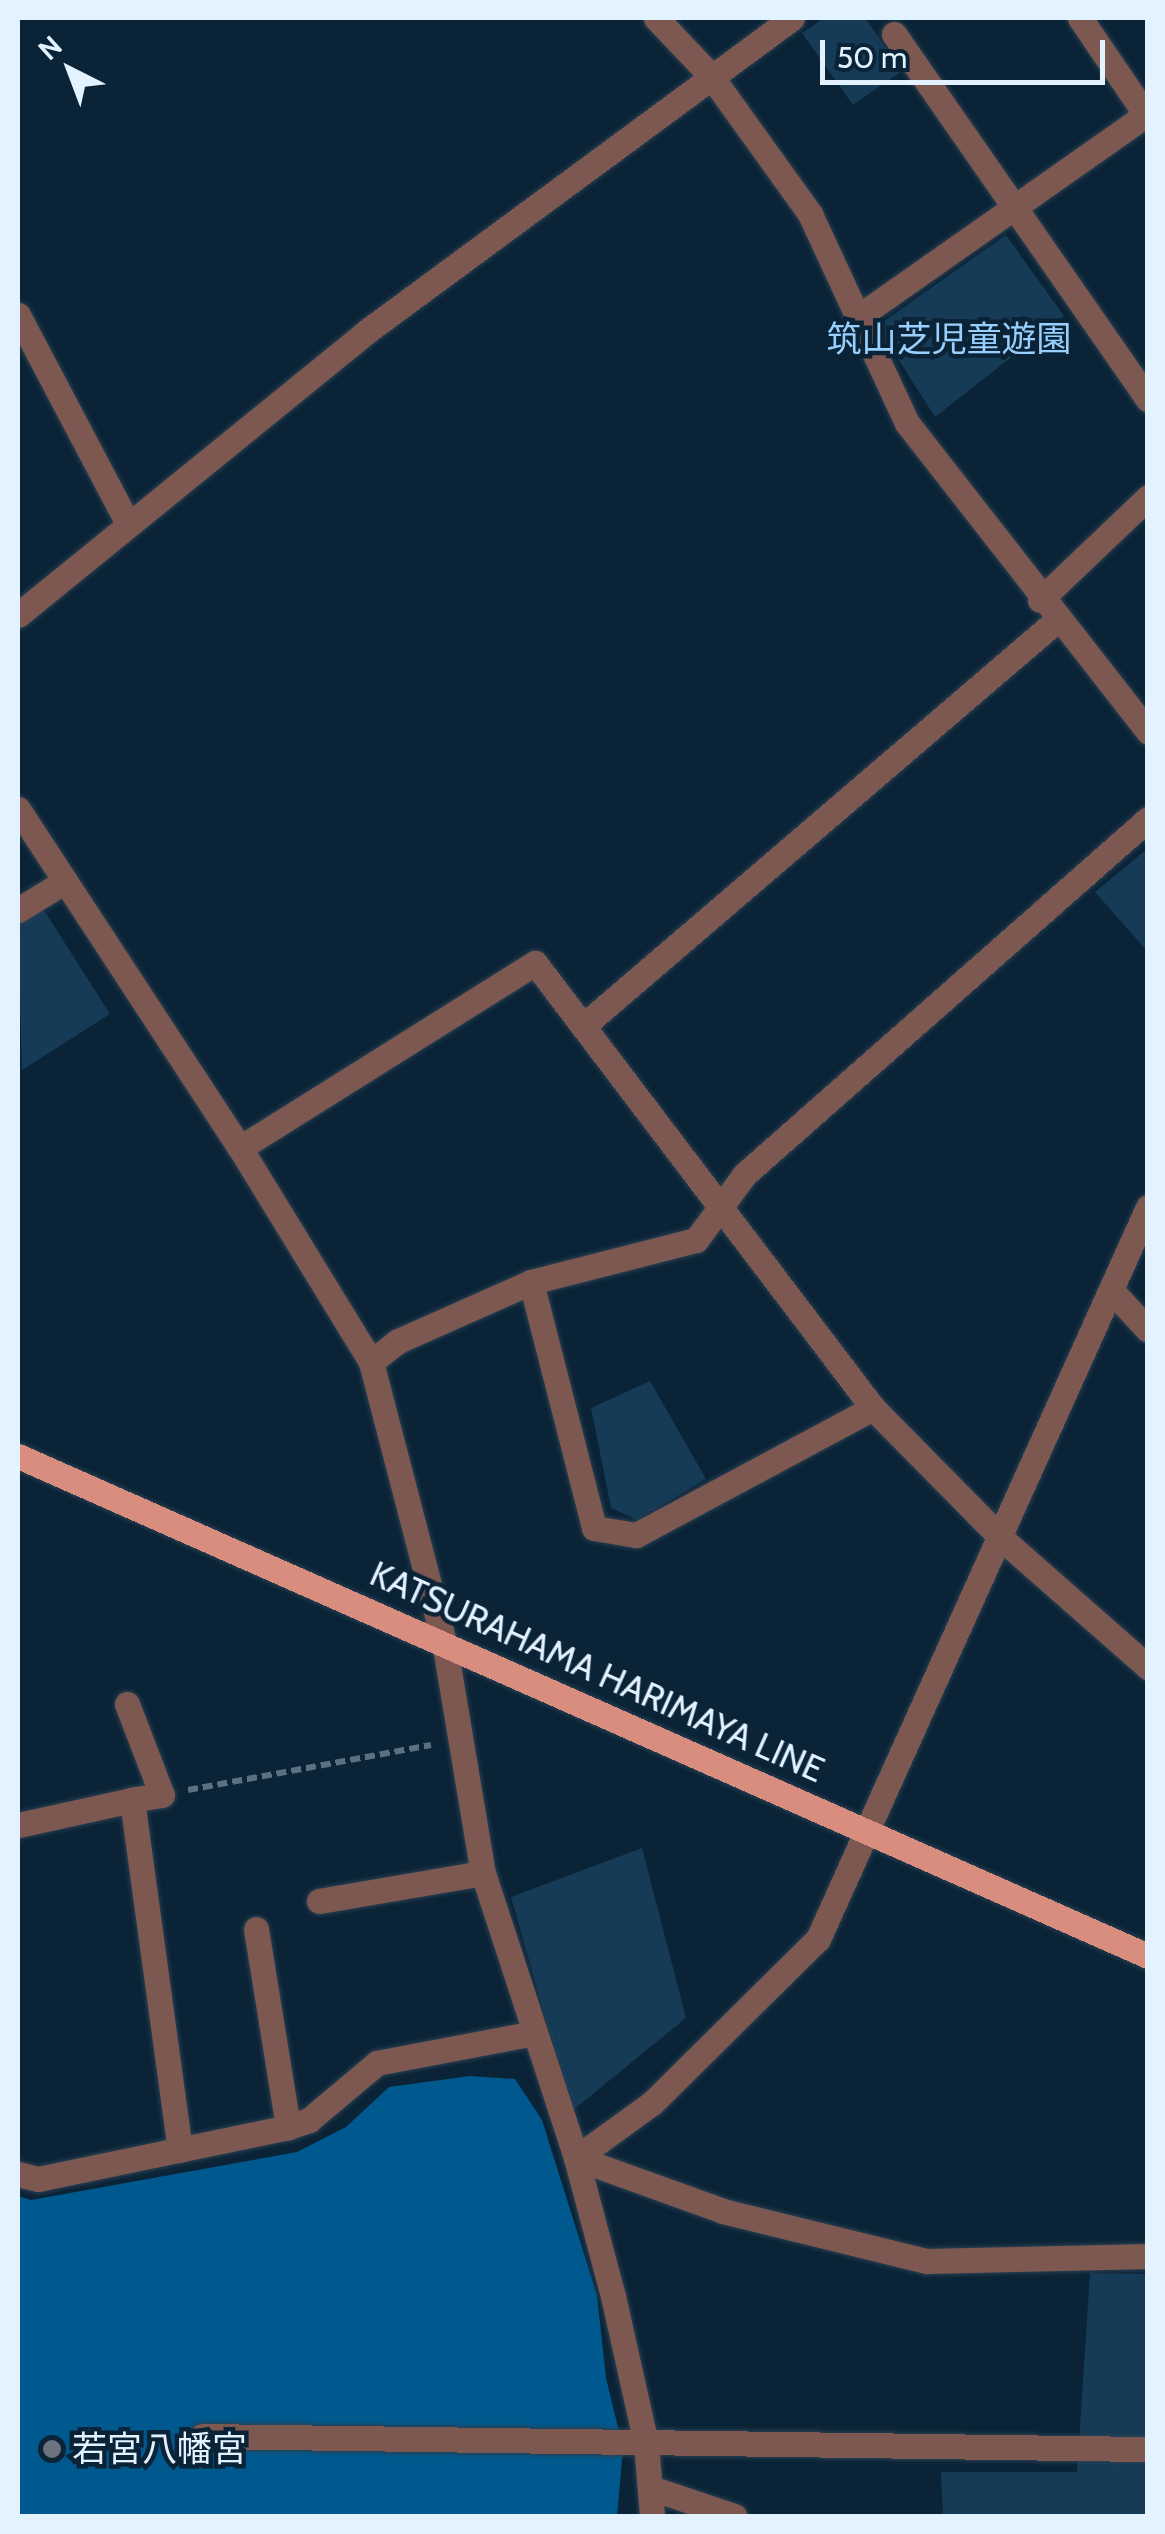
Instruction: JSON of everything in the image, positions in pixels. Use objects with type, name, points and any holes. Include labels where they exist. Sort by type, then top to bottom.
[{"type":"main road","name":"KATSURAHAMA HARIMAYA LINE","points":[[18,1456],[282,1568],[445,1646],[1148,1956]]},
{"type":"street","points":[[656,18],[710,76],[810,214],[907,423],[1040,600],[1148,732]]},
{"type":"street","points":[[18,615],[127,522],[366,332],[792,18]]},
{"type":"street","points":[[858,317],[1146,116],[1080,18]]},
{"type":"street","points":[[894,34],[1012,211],[1148,400]]},
{"type":"street","points":[[18,315],[127,522]]},
{"type":"street","points":[[1040,600],[1148,497]]},
{"type":"street","points":[[584,1026],[1058,620]]},
{"type":"street","points":[[18,810],[62,883],[240,1148],[371,1362],[445,1646],[484,1873],[576,2158],[646,2444],[652,2516]]},
{"type":"street","points":[[371,1362],[398,1340],[531,1282],[696,1240],[745,1174],[1148,819]]},
{"type":"street","points":[[18,910],[62,883]]},
{"type":"street","points":[[240,1148],[535,963],[873,1408],[1001,1538],[1148,1667]]},
{"type":"street","points":[[576,2158],[652,2103],[808,1951],[868,1830],[1148,1207]]},
{"type":"street","points":[[531,1282],[594,1528],[636,1535],[873,1408]]},
{"type":"street","points":[[1110,1290],[1148,1330]]},
{"type":"street","points":[[18,1825],[162,1795],[127,1704]]},
{"type":"street","points":[[132,1800],[180,2150]]},
{"type":"street","points":[[319,1902],[484,1873]]},
{"type":"street","points":[[256,1928],[288,2127]]},
{"type":"street","points":[[18,2174],[38,2179],[288,2127],[309,2120],[377,2063],[535,2033]]},
{"type":"street","points":[[576,2158],[724,2211],[927,2261],[1148,2256]]},
{"type":"street","points":[[202,2436],[1148,2450]]},
{"type":"street","points":[[650,2488],[734,2516]]},
{"type":"path","points":[[162,1795],[434,1744]]},
{"type":"green space","points":[[824,18],[865,18],[902,71],[853,105],[802,33]]},
{"type":"green space","name":"筑山芝児童遊園","points":[[1006,235],[1064,316],[935,417],[877,326]]},
{"type":"green space","points":[[1147,849],[1147,951],[1095,892]]},
{"type":"green space","points":[[42,907],[110,1014],[22,1070],[18,922]]},
{"type":"green space","points":[[650,1381],[706,1479],[637,1520],[611,1508],[591,1408]]},
{"type":"green space","points":[[642,1848],[686,2018],[572,2111],[511,1897]]},
{"type":"green space","points":[[1090,2273],[1147,2274],[1147,2516],[943,2516],[941,2472],[1077,2472]]},
{"type":"shaded area","points":[[470,2076],[515,2079],[542,2120],[597,2295],[606,2378],[623,2448],[617,2516],[18,2516],[18,2196],[31,2200],[297,2152],[346,2127],[389,2087]]},
{"type":"place","name":"若宮八幡宮","points":[[52,2449]]}]
